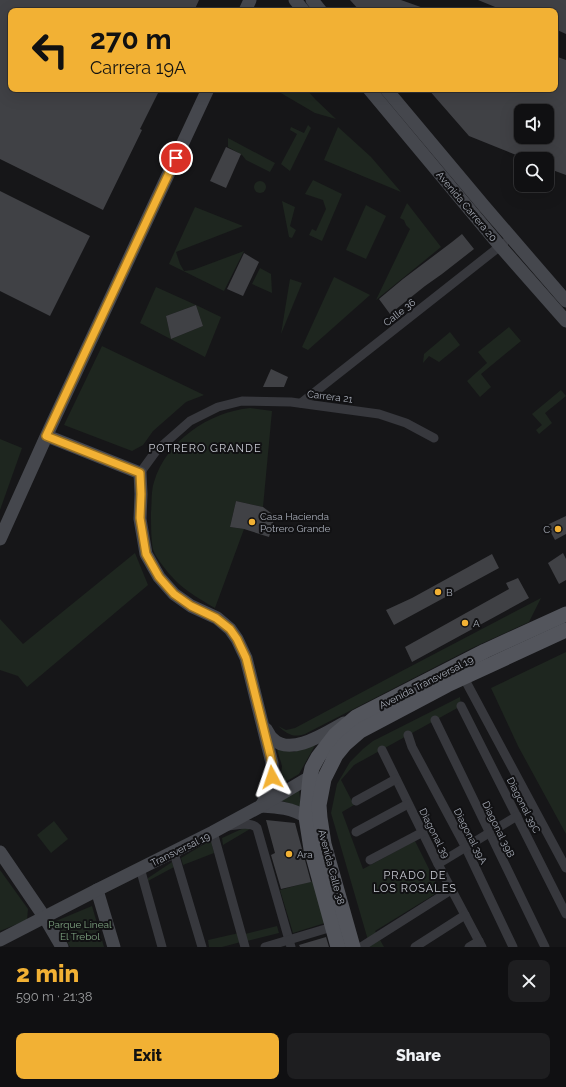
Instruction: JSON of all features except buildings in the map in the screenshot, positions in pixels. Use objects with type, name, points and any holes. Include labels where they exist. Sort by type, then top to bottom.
[{"type":"main road","name":"Avenida Transversal 19","points":[[310,777],[312,768],[318,756],[329,742],[356,717],[485,652],[566,614]]},
{"type":"main road","name":"Avenida Transversal 19","points":[[345,744],[360,731],[464,678],[566,630]]},
{"type":"main road","name":"Avenida Calle 38","points":[[345,744],[331,764],[324,779],[319,812],[324,844],[353,947]]},
{"type":"main road","name":"Avenida Calle 38","points":[[310,777],[306,817],[311,848],[338,947]]},
{"type":"street","points":[[295,0],[302,8]]},
{"type":"street","points":[[312,0],[319,8]]},
{"type":"street","points":[[0,539],[46,436],[207,92]]},
{"type":"street","name":"Avenida Carrera 20","points":[[372,92],[500,246],[566,321]]},
{"type":"street","name":"Avenida Carrera 20","points":[[389,92],[566,301]]},
{"type":"street","name":"Calle 36","points":[[301,403],[511,237]]},
{"type":"street","name":"Carrera 21","points":[[140,473],[156,451],[190,421],[218,407],[242,401],[301,403],[388,416],[406,423],[434,438]]},
{"type":"street","points":[[46,436],[140,473],[140,518],[146,554],[159,577],[174,594],[191,606],[216,618],[230,629],[246,658],[272,763],[270,791],[261,806],[290,809],[306,817]]},
{"type":"street","points":[[464,678],[566,868]]},
{"type":"street","name":"Diagonal 39C","points":[[461,706],[566,914]]},
{"type":"street","points":[[263,724],[273,739],[281,744],[294,746],[308,742],[356,717]]},
{"type":"street","name":"Diagonal 39B","points":[[435,720],[545,947]]},
{"type":"street","name":"Diagonal 39A","points":[[408,735],[412,746],[466,848],[513,947]]},
{"type":"street","name":"Diagonal 39","points":[[382,750],[451,890],[480,944]]},
{"type":"street","name":"Transversal 19","points":[[0,940],[140,868],[174,853],[261,806],[310,777]]},
{"type":"street","points":[[356,801],[396,779]]},
{"type":"street","points":[[356,832],[408,804]]},
{"type":"street","points":[[438,864],[490,834],[517,816]]},
{"type":"street","points":[[245,947],[219,829],[250,824],[255,825],[257,828],[290,943]]},
{"type":"street","points":[[370,860],[423,832]]},
{"type":"street","points":[[0,852],[45,918],[62,947]]},
{"type":"street","points":[[174,853],[202,947]]},
{"type":"street","points":[[140,868],[162,947]]},
{"type":"street","points":[[97,890],[114,947]]},
{"type":"street","points":[[361,947],[451,890]]},
{"type":"street","points":[[415,947],[465,915]]},
{"type":"street","points":[[265,947],[290,943],[332,927]]},
{"type":"street","points":[[469,947],[480,944]]},
{"type":"green space","points":[[279,92],[309,92],[336,119],[315,113]]},
{"type":"green space","points":[[308,125],[311,128],[290,171],[281,164],[297,134],[290,130],[291,127],[304,133]]},
{"type":"green space","points":[[338,127],[371,157],[401,192],[324,160]]},
{"type":"green space","points":[[228,138],[275,163],[270,172],[246,160],[242,155],[228,147]]},
{"type":"green space","points":[[313,180],[342,194],[322,241],[309,235],[312,229],[316,231],[326,209],[323,200],[305,194]]},
{"type":"green space","points":[[258,181],[262,181],[266,187],[262,193],[258,193],[254,189],[254,185]]},
{"type":"green space","points":[[282,201],[295,207],[290,226],[296,230],[292,238],[289,237]]},
{"type":"green space","points":[[407,203],[441,247],[376,300],[410,229],[404,220],[400,218]]},
{"type":"green space","points":[[366,205],[386,216],[366,259],[346,250]]},
{"type":"green space","points":[[195,207],[243,226],[176,252],[184,271],[193,270],[244,251],[224,291],[169,264]]},
{"type":"green space","points":[[260,268],[271,274],[272,293],[252,284]]},
{"type":"green space","points":[[334,277],[370,295],[308,350],[302,347]]},
{"type":"green space","points":[[290,279],[302,283],[281,334]]},
{"type":"green space","points":[[156,287],[196,305],[221,317],[205,357],[140,323]],"holes":[[[196,305],[203,326],[171,339],[166,316]]]},
{"type":"green space","points":[[509,327],[521,341],[481,374],[491,387],[480,397],[467,381],[487,363],[478,352]]},
{"type":"green space","points":[[450,332],[460,345],[439,362],[429,356],[423,363],[424,354]]},
{"type":"green space","points":[[102,346],[204,395],[186,402],[153,431],[143,445],[132,451],[64,425]]},
{"type":"green space","points":[[561,390],[566,396],[545,413],[552,423],[539,434],[536,430],[542,425],[532,414]]},
{"type":"green space","points":[[250,408],[272,411],[263,507],[236,501],[230,527],[244,529],[215,608],[192,594],[172,577],[155,554],[152,544],[151,527],[153,486],[160,467],[168,454],[191,431],[219,415]]},
{"type":"green space","points":[[0,439],[22,448],[0,510]]},
{"type":"green space","points":[[135,553],[148,585],[27,687],[18,676],[0,670],[0,619],[23,644]]},
{"type":"green space","points":[[541,598],[529,622],[472,648],[305,734],[297,736],[290,734],[278,726],[286,730],[295,728]]},
{"type":"green space","points":[[566,652],[566,834],[518,746],[491,688]]},
{"type":"green space","points":[[460,697],[461,706],[354,765],[341,780],[354,805],[342,812],[363,869],[415,841],[440,891],[375,931],[384,947],[370,947],[331,813],[337,784],[350,762],[373,741]]},
{"type":"green space","points":[[318,740],[299,774],[280,785],[282,766],[277,749],[294,752]]},
{"type":"green space","points":[[299,790],[301,807],[279,800]]},
{"type":"green space","points":[[54,821],[68,839],[51,853],[37,835]]},
{"type":"green space","points":[[246,827],[250,829],[223,845],[222,838]]},
{"type":"green space","points":[[211,840],[214,853],[183,865],[181,858]]},
{"type":"green space","points":[[172,862],[174,867],[148,881],[148,878]]},
{"type":"green space","points":[[0,870],[28,909],[27,920],[0,931]]},
{"type":"green space","points":[[313,881],[325,923],[293,933],[280,890]]},
{"type":"green space","name":"Parque Lineal El Trebol","points":[[92,906],[104,947],[70,947],[56,921]]},
{"type":"green space","points":[[277,926],[279,933],[247,941],[245,934]]},
{"type":"green space","points":[[239,933],[241,942],[222,947],[209,947],[208,940]]},
{"type":"place","name":"Casa Hacienda Potrero Grande","points":[[252,522]]},
{"type":"place","name":"C","points":[[558,529]]},
{"type":"place","name":"B","points":[[438,592]]},
{"type":"place","name":"A","points":[[465,623]]},
{"type":"place","name":"Ara","points":[[289,854]]},
{"type":"district","name":"POTRERO GRANDE","points":[[205,448]]},
{"type":"district","name":"PRADO DE LOS ROSALES","points":[[415,881]]},
{"type":"route","points":[[176,158],[46,436],[140,473],[140,518],[146,554],[159,577],[174,594],[191,606],[216,618],[230,629],[237,639],[246,658],[263,724],[272,763],[272,777]]}]
